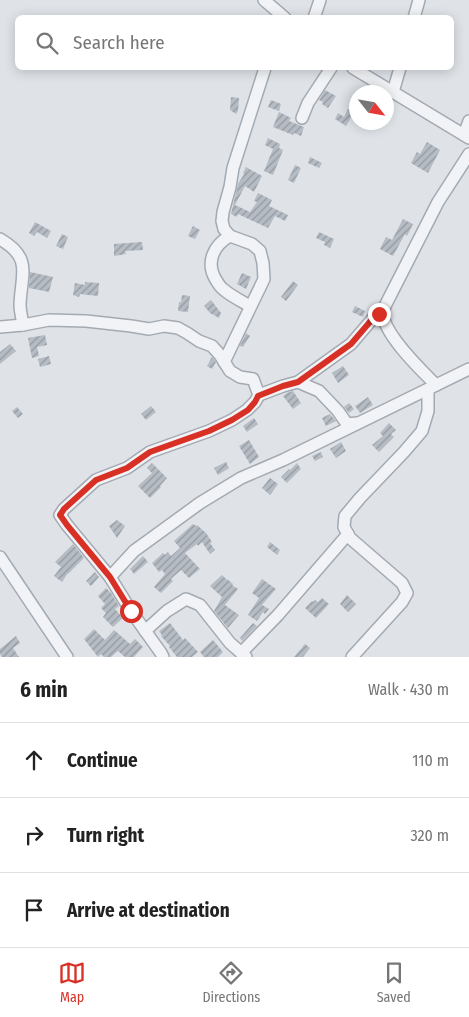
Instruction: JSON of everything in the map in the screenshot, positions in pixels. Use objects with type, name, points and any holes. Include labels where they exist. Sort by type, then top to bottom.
[{"type":"street","points":[[264,0],[282,15]]},
{"type":"street","points":[[315,15],[320,0]]},
{"type":"street","points":[[415,15],[419,0]]},
{"type":"street","points":[[224,362],[264,279],[260,251],[252,244],[230,236],[224,229],[222,221],[236,157],[264,70]]},
{"type":"street","points":[[302,118],[308,103],[329,70]]},
{"type":"street","points":[[356,70],[381,85]]},
{"type":"street","points":[[394,89],[399,70]]},
{"type":"street","points":[[394,93],[467,137],[469,121]]},
{"type":"street","points":[[352,657],[402,602],[407,593],[402,583],[350,538],[344,527],[345,516],[422,431],[432,387],[408,358],[386,326],[383,314],[385,306],[438,202],[469,154]]},
{"type":"street","points":[[230,236],[222,241],[214,250],[210,263],[213,276],[221,289],[250,306]]},
{"type":"street","points":[[0,239],[12,246],[22,258],[24,277],[20,306],[23,325]]},
{"type":"street","points":[[162,656],[110,577],[60,515],[64,509],[96,480],[127,468],[150,452],[209,431],[232,420],[248,410],[258,396],[298,382],[351,344],[375,316],[383,314]]},
{"type":"street","points":[[0,327],[49,320],[86,321],[149,329],[164,326],[178,328],[199,341],[212,346],[230,371],[240,377],[253,379],[258,396]]},
{"type":"street","points":[[110,577],[134,551],[200,503],[241,478],[262,470],[469,369]]},
{"type":"street","points":[[298,382],[319,391],[347,424],[357,423]]},
{"type":"street","points":[[145,631],[168,611],[186,599],[200,605],[230,643],[244,655],[348,534]]},
{"type":"street","points":[[0,557],[67,657]]},
{"type":"building","points":[[325,90],[336,96],[328,108],[319,100]]},
{"type":"building","points":[[231,97],[239,98],[236,114],[230,110]]},
{"type":"building","points":[[271,100],[281,104],[279,111],[268,107]]},
{"type":"building","points":[[349,110],[349,121],[346,126],[335,119],[338,113],[344,117]]},
{"type":"building","points":[[279,112],[291,118],[289,121],[304,127],[301,136],[273,127]]},
{"type":"building","points":[[268,138],[280,144],[279,148],[283,150],[273,175],[264,171],[273,149],[265,145]]},
{"type":"building","points":[[427,142],[440,150],[428,173],[411,163],[417,152],[420,154]]},
{"type":"building","points":[[310,157],[322,163],[319,168],[308,163]]},
{"type":"building","points":[[295,165],[301,168],[294,183],[288,180]]},
{"type":"building","points":[[246,167],[262,176],[254,192],[245,186],[235,205],[250,212],[257,202],[254,201],[258,193],[272,200],[269,206],[288,215],[285,221],[275,216],[268,228],[238,214],[237,217],[231,214],[238,184]]},
{"type":"building","points":[[403,219],[413,224],[393,256],[380,249],[386,237],[392,240]]},
{"type":"building","points":[[35,222],[51,231],[47,238],[37,232],[34,236],[29,233]]},
{"type":"building","points":[[193,226],[200,230],[195,239],[188,236]]},
{"type":"building","points":[[319,232],[334,239],[330,248],[324,245],[325,242],[316,238]]},
{"type":"building","points":[[62,234],[68,237],[63,249],[56,246]]},
{"type":"building","points":[[142,242],[143,250],[125,251],[126,254],[114,256],[114,244]]},
{"type":"building","points":[[30,272],[53,277],[49,292],[29,288]]},
{"type":"building","points":[[242,273],[251,277],[246,289],[237,284]]},
{"type":"building","points":[[293,281],[298,285],[286,301],[281,297]]},
{"type":"building","points":[[85,282],[99,283],[98,296],[80,294],[79,297],[73,295],[75,283],[85,285]]},
{"type":"building","points":[[182,295],[190,296],[188,312],[178,311]]},
{"type":"building","points":[[211,300],[221,313],[219,318],[210,313],[204,306]]},
{"type":"building","points":[[355,306],[365,311],[363,317],[352,312]]},
{"type":"building","points":[[246,333],[250,336],[243,347],[240,346]]},
{"type":"building","points":[[45,335],[47,345],[37,347],[39,356],[32,358],[28,338]]},
{"type":"building","points":[[10,344],[16,351],[0,364],[0,352]]},
{"type":"building","points":[[49,356],[51,364],[40,367],[38,359]]},
{"type":"building","points":[[212,357],[216,362],[212,369],[207,366]]},
{"type":"building","points":[[343,366],[349,375],[338,383],[332,373]]},
{"type":"building","points":[[293,391],[301,403],[293,409],[283,396]]},
{"type":"building","points":[[368,397],[373,405],[360,413],[355,406]]},
{"type":"building","points":[[349,403],[354,409],[349,413],[344,407]]},
{"type":"building","points":[[151,406],[156,412],[146,420],[141,414]]},
{"type":"building","points":[[17,407],[23,414],[18,418],[12,411]]},
{"type":"building","points":[[330,414],[336,421],[326,426],[322,418]]},
{"type":"building","points":[[254,418],[258,424],[247,432],[243,426]]},
{"type":"building","points":[[389,423],[396,430],[391,434],[394,437],[379,452],[372,445],[383,436],[380,433]]},
{"type":"building","points":[[249,440],[259,457],[250,464],[239,446]]},
{"type":"building","points":[[341,442],[346,451],[336,458],[330,449]]},
{"type":"building","points":[[321,452],[323,457],[315,461],[312,456]]},
{"type":"building","points":[[226,462],[229,468],[218,475],[214,468]]},
{"type":"building","points":[[152,463],[167,478],[150,498],[138,486],[152,473],[147,468]]},
{"type":"building","points":[[297,463],[301,469],[287,483],[281,477]]},
{"type":"building","points":[[270,478],[278,484],[270,495],[262,488]]},
{"type":"building","points":[[117,520],[125,526],[117,538],[109,526]]},
{"type":"building","points":[[193,524],[206,533],[215,550],[210,554],[202,542],[185,553],[200,569],[189,578],[181,570],[171,579],[173,581],[161,593],[154,587],[165,574],[162,570],[159,572],[152,563],[163,553],[165,555],[168,552],[171,556],[180,548],[174,541]]},
{"type":"building","points":[[270,542],[280,550],[277,555],[267,547]]},
{"type":"building","points":[[73,544],[84,558],[68,573],[62,582],[54,576],[61,567],[55,562]]},
{"type":"building","points":[[143,556],[148,562],[134,574],[130,569]]},
{"type":"building","points":[[95,572],[99,577],[91,586],[86,581]]},
{"type":"building","points":[[222,575],[238,589],[225,605],[239,615],[228,628],[214,611],[222,597],[210,586]]},
{"type":"building","points":[[262,579],[276,589],[262,605],[269,609],[265,614],[263,612],[257,621],[248,615],[259,598],[252,593]]},
{"type":"building","points":[[106,588],[119,606],[115,609],[123,618],[113,627],[103,617],[106,613],[101,608],[105,604],[98,596]]},
{"type":"building","points":[[347,595],[356,604],[348,612],[340,604]]},
{"type":"building","points":[[322,598],[329,604],[316,618],[305,608],[312,601],[318,602]]},
{"type":"building","points":[[170,623],[183,640],[185,638],[198,652],[192,657],[177,657],[161,636],[159,631]]},
{"type":"building","points":[[253,623],[257,626],[242,641],[240,638]]},
{"type":"building","points":[[94,629],[105,640],[114,630],[130,644],[135,639],[143,647],[134,657],[125,657],[118,651],[111,657],[104,657],[101,654],[98,657],[84,639]]},
{"type":"building","points":[[16,636],[20,643],[13,648],[19,657],[2,657],[0,649]]},
{"type":"building","points":[[213,640],[223,652],[218,657],[204,657],[200,652]]},
{"type":"building","points":[[305,644],[310,648],[303,657],[294,657]]},
{"type":"route","points":[[131,611],[110,577],[60,515],[64,509],[96,480],[127,468],[150,452],[209,431],[232,420],[248,410],[258,396],[298,382],[351,344],[375,316],[379,314]]}]
